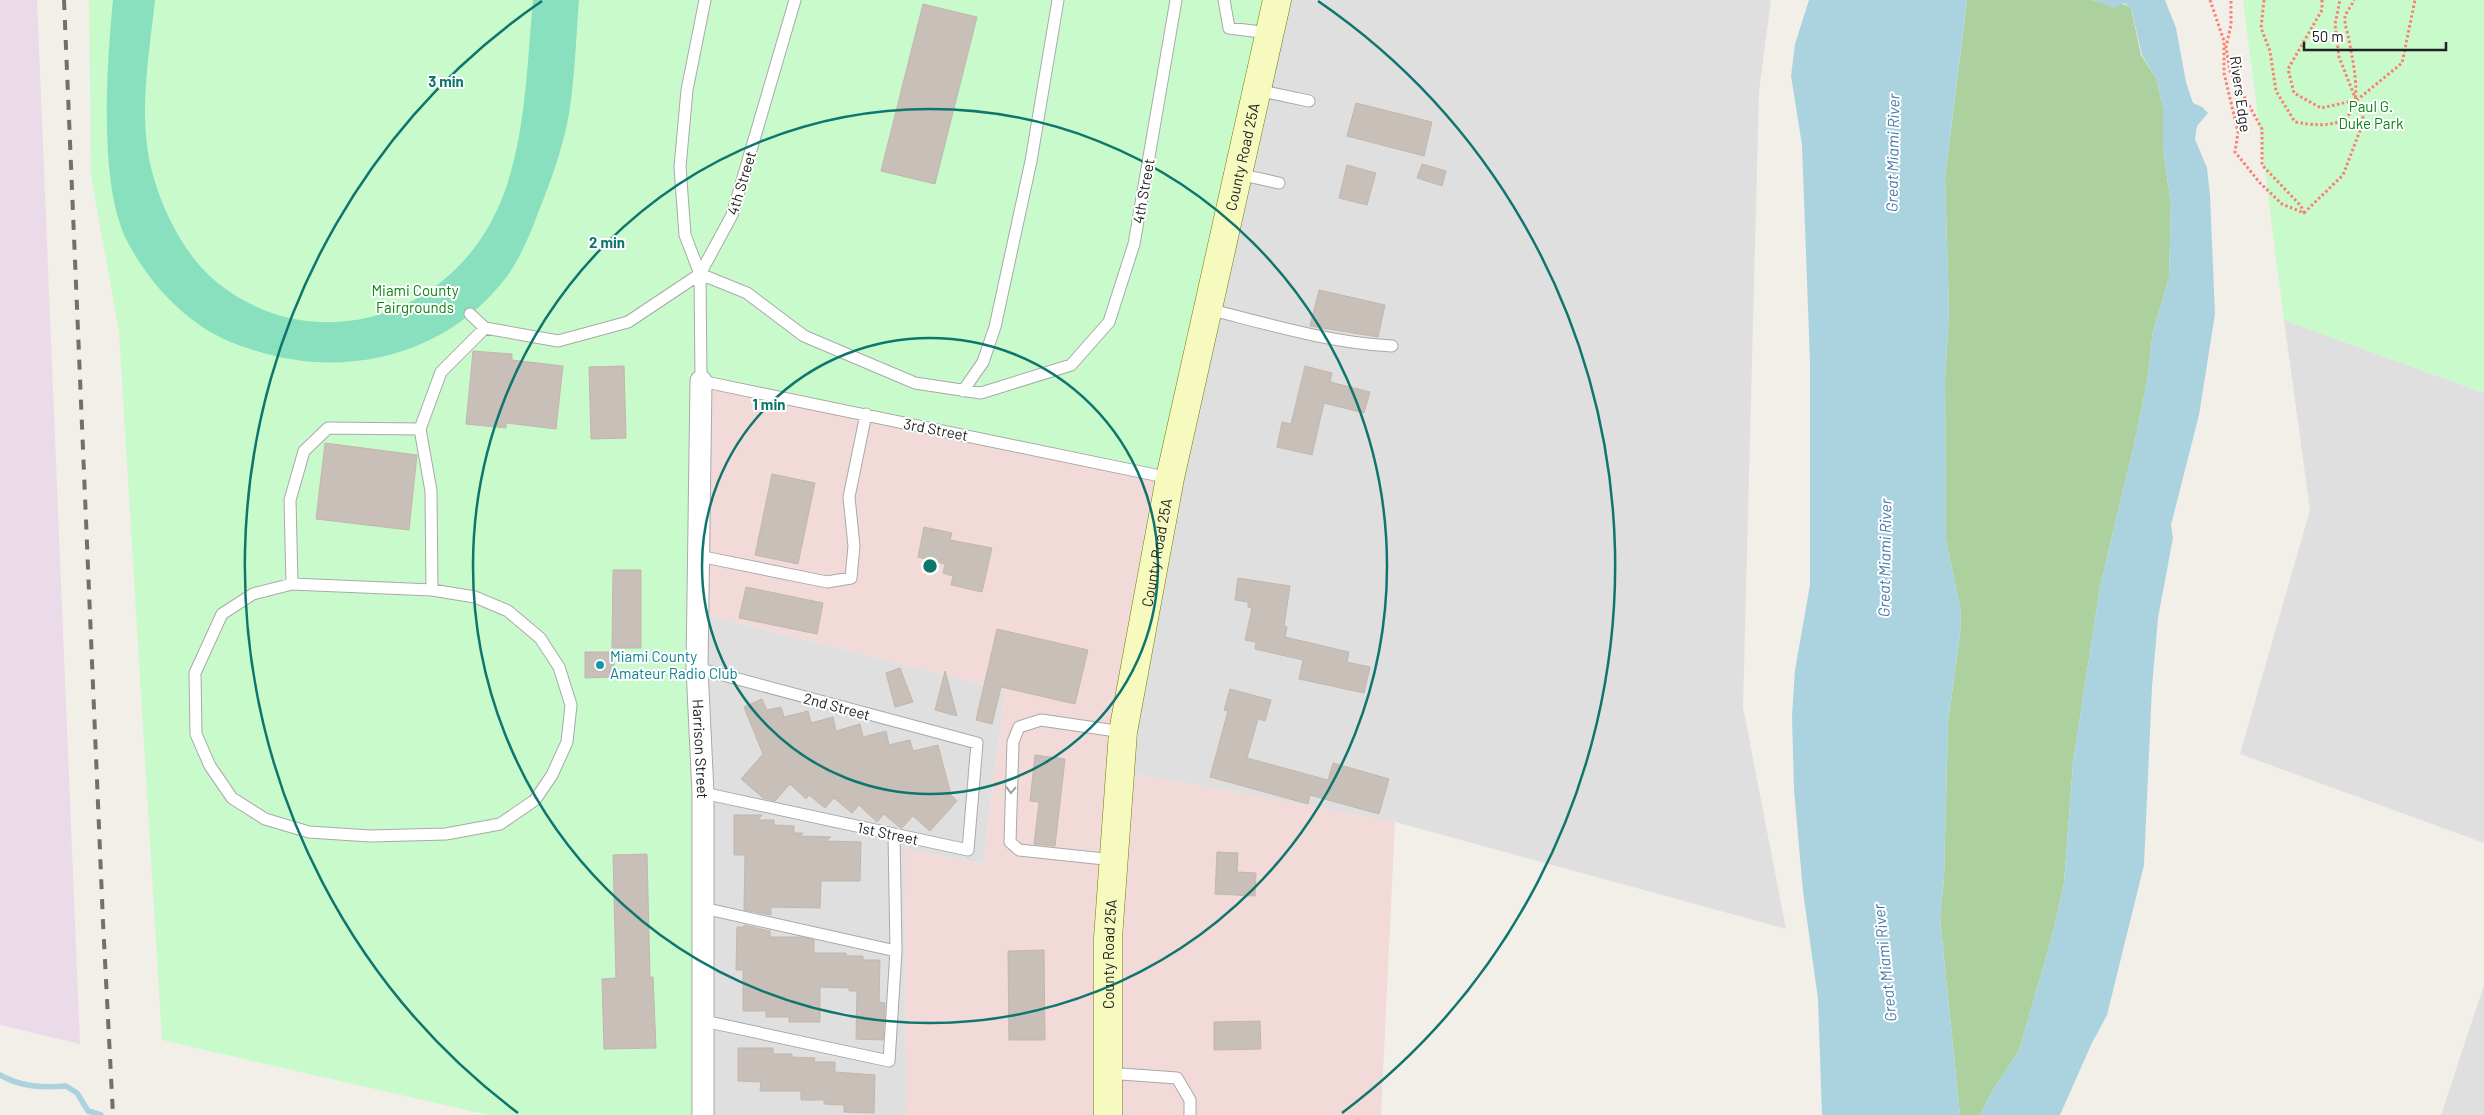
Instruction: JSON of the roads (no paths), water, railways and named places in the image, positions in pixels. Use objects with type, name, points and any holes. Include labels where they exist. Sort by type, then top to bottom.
[{"type":"main road","name":"County Road 25A","points":[[1108,1115],[1108,938],[1123,732],[1170,478],[1277,0]]},
{"type":"street","name":"Harrison Street","points":[[701,381],[697,668],[703,793],[703,1115]]},
{"type":"lane","points":[[701,381],[700,274],[685,235],[680,167],[687,90],[705,0]]},
{"type":"lane","name":"4th Street","points":[[700,274],[732,214],[796,0]]},
{"type":"lane","points":[[700,274],[747,293],[804,336],[914,383],[963,391],[983,362],[995,327],[1031,161],[1058,0]]},
{"type":"lane","name":"4th Street","points":[[963,391],[982,394],[1071,365],[1109,322],[1134,244],[1176,0]]},
{"type":"lane","points":[[1224,0],[1229,28],[1269,33]]},
{"type":"lane","points":[[1257,90],[1309,101]]},
{"type":"lane","points":[[1238,174],[1279,183]]},
{"type":"lane","points":[[470,314],[485,328],[558,341],[628,322],[700,274]]},
{"type":"lane","points":[[1208,309],[1322,336],[1369,345],[1392,346]]},
{"type":"lane","points":[[432,590],[431,491],[420,429],[441,372],[485,328]]},
{"type":"lane","name":"3rd Street","points":[[701,381],[1170,478]]},
{"type":"lane","points":[[699,556],[827,582],[851,578],[854,546],[848,497],[866,414]]},
{"type":"lane","points":[[292,584],[290,500],[304,451],[328,428],[420,429]]},
{"type":"lane","points":[[292,584],[432,590],[474,597],[508,611],[540,638],[559,667],[571,705],[567,742],[552,775],[535,800],[500,824],[446,834],[370,836],[309,832],[265,819],[232,798],[210,766],[196,734],[195,673],[222,614],[253,594],[292,584]]},
{"type":"lane","name":"2nd Street","points":[[697,668],[976,743]]},
{"type":"lane","points":[[1114,860],[1027,852],[1019,850],[1010,842],[1013,742],[1019,727],[1041,720],[1123,732]]},
{"type":"lane","name":"1st Street","points":[[703,793],[968,850],[976,743]]},
{"type":"lane","points":[[704,1021],[889,1060],[896,951],[894,834]]},
{"type":"lane","points":[[703,908],[896,951]]},
{"type":"lane","points":[[1107,1073],[1177,1078],[1190,1100],[1190,1115]]},
{"type":"water","name":"Great Miami River","points":[[1809,0],[1967,0],[1945,179],[1949,311],[1945,380],[1946,541],[1961,611],[1960,635],[1948,722],[1944,878],[1940,918],[1960,1115],[1822,1115],[1818,999],[1803,891],[1794,790],[1792,716],[1795,670],[1810,585],[1810,362],[1802,145],[1791,76],[1795,44]]},
{"type":"water","points":[[2091,0],[2165,0],[2176,28],[2186,82],[2193,103],[2202,107],[2208,113],[2197,126],[2195,139],[2207,168],[2210,195],[2215,314],[2199,415],[2171,525],[2173,538],[2158,618],[2152,687],[2144,865],[2107,1015],[2091,1045],[2060,1115],[1980,1115],[1993,1090],[2019,1051],[2053,933],[2064,883],[2073,763],[2100,587],[2134,445],[2147,382],[2153,331],[2169,278],[2171,204],[2163,149],[2163,107],[2156,78],[2142,55],[2131,8],[2124,3],[2115,8]]},
{"type":"waterway","points":[[0,1075],[32,1086],[66,1086],[77,1093],[88,1111],[101,1115]]},
{"type":"railway","points":[[64,0],[103,922],[113,1115]]},
{"type":"place","name":"Miami County Amateur Radio Club","points":[[600,665]]},
{"type":"park label","name":"Paul G. Duke Park","points":[[2371,114]]},
{"type":"park label","name":"Miami County Fairgrounds","points":[[415,298]]}]
